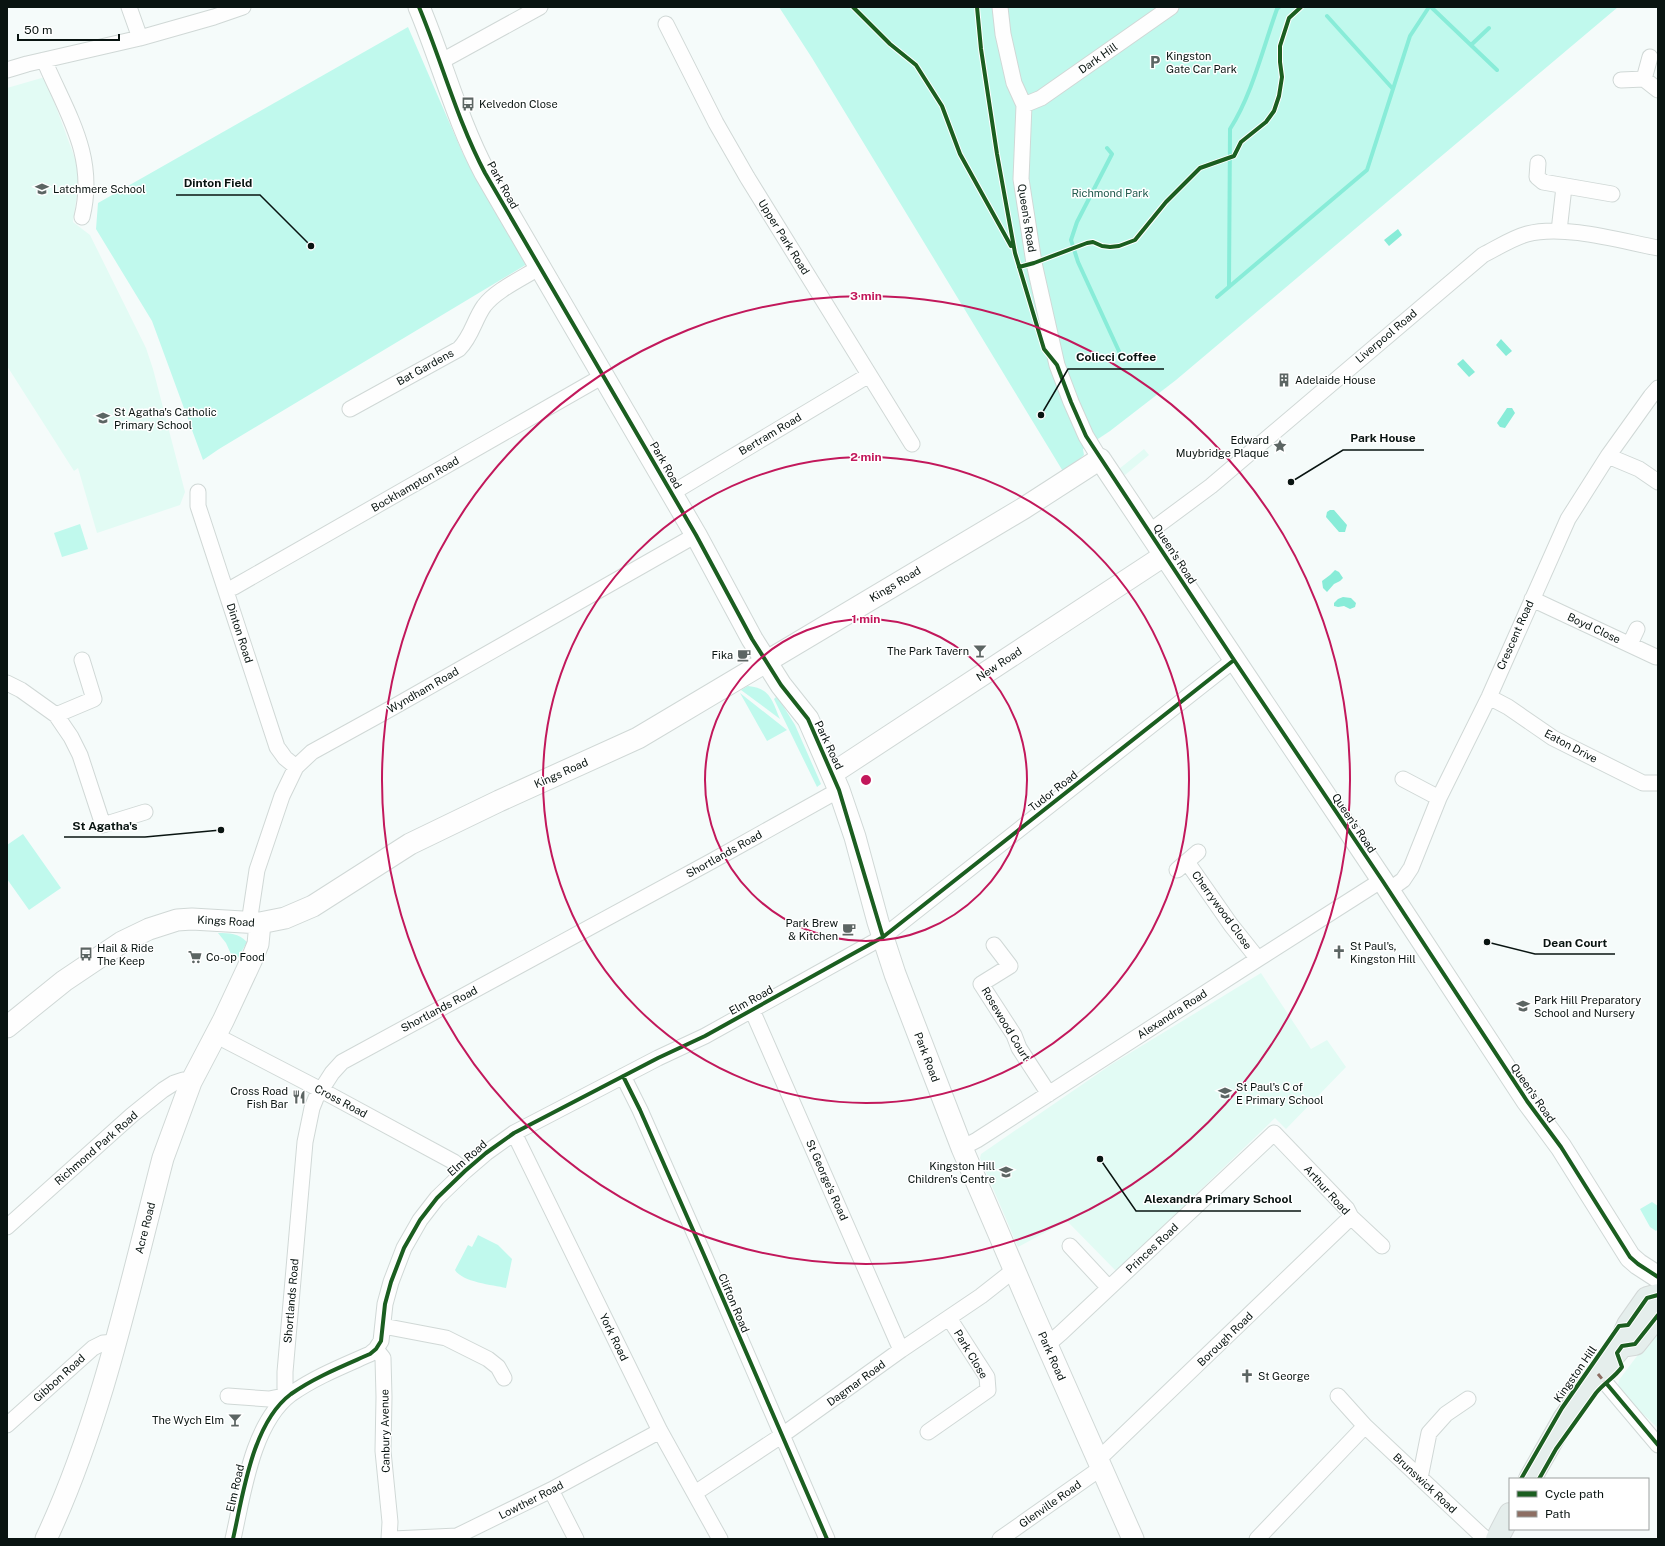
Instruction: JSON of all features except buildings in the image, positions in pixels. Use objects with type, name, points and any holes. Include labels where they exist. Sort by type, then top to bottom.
[{"type":"main road","name":"Kingston Hill","points":[[1531,1478],[1564,1419],[1585,1389],[1622,1346],[1624,1334],[1632,1318],[1648,1298],[1658,1295]]},
{"type":"main road","name":"Kingston Hill","points":[[1622,1346],[1635,1344],[1658,1314]]},
{"type":"main road","points":[[1496,1539],[1509,1516]]},
{"type":"street","points":[[128,7],[140,38]]},
{"type":"street","points":[[7,70],[140,38],[214,17],[243,7]]},
{"type":"street","name":"Park Road","points":[[419,7],[472,148],[504,207],[696,535],[752,639],[781,685],[808,719],[836,782],[895,974],[962,1148],[1014,1270],[1133,1539]]},
{"type":"street","points":[[440,62],[540,7]]},
{"type":"street","name":"Queen's Road","points":[[1000,7],[1003,34],[1014,83],[1024,105],[1021,179],[1034,263],[1057,365],[1071,402],[1096,452],[1386,885],[1527,1101],[1561,1147],[1630,1257],[1658,1277]]},
{"type":"street","name":"Dark Hill","points":[[1024,105],[1041,98],[1171,7]]},
{"type":"street","name":"Upper Park Road","points":[[666,24],[716,123],[747,177],[912,444]]},
{"type":"street","points":[[1644,80],[1650,56]]},
{"type":"street","points":[[44,60],[79,138],[86,170],[86,199],[82,217]]},
{"type":"street","points":[[1621,80],[1644,80],[1658,90]]},
{"type":"street","points":[[1538,163],[1538,180],[1564,187],[1612,194]]},
{"type":"street","points":[[1559,231],[1564,187]]},
{"type":"street","name":"Liverpool Road","points":[[1149,532],[1211,486],[1483,255],[1528,234],[1559,231],[1584,234],[1658,248]]},
{"type":"street","name":"Bat Gardens","points":[[350,409],[459,349],[468,340],[480,312],[491,299],[540,267]]},
{"type":"street","name":"Bertram Road","points":[[672,494],[869,375]]},
{"type":"street","name":"Bockhampton Road","points":[[226,590],[234,588],[603,376]]},
{"type":"street","name":"Crescent Road","points":[[1386,885],[1403,880],[1411,868],[1439,798],[1488,697],[1568,520],[1608,456],[1658,388]]},
{"type":"street","name":"Kings Road","points":[[10,1019],[122,942],[149,929],[177,920],[192,919],[254,923],[285,918],[313,906],[410,844],[499,801],[638,738],[1024,508],[1096,452]]},
{"type":"street","points":[[1608,456],[1640,469],[1658,482]]},
{"type":"street","name":"Dinton Road","points":[[198,492],[198,506],[277,747],[285,758],[296,767]]},
{"type":"street","name":"Wyndham Road","points":[[254,923],[257,870],[282,796],[296,767],[312,752],[696,535]]},
{"type":"street","name":"New Road","points":[[836,782],[1165,555]]},
{"type":"street","name":"Boyd Close","points":[[1532,599],[1656,657]]},
{"type":"street","points":[[1630,644],[1638,629]]},
{"type":"street","points":[[56,715],[94,699],[82,660]]},
{"type":"street","name":"Tudor Road","points":[[883,937],[1234,660]]},
{"type":"street","points":[[7,682],[56,715],[71,736],[80,755],[103,825],[145,812]]},
{"type":"street","name":"Eaton Drive","points":[[1488,697],[1508,707],[1553,738],[1643,783],[1658,783]]},
{"type":"street","points":[[1403,779],[1439,798]]},
{"type":"street","name":"Shortlands Road","points":[[290,1395],[285,1388],[285,1372],[305,1142],[312,1108],[332,1073],[342,1062],[347,1059],[712,861],[836,782]]},
{"type":"street","name":"Cherrywood Close","points":[[1198,852],[1182,866],[1258,958]]},
{"type":"street","name":"Alexandra Road","points":[[962,1148],[1049,1094],[1258,958],[1386,885]]},
{"type":"street","name":"Acre Road","points":[[46,1539],[71,1480],[97,1404],[116,1342],[163,1158],[191,1082],[258,944],[254,923]]},
{"type":"street","name":"Elm Road","points":[[233,1539],[250,1463],[264,1429],[276,1410],[290,1395],[308,1383],[376,1350],[381,1341],[385,1304],[390,1282],[404,1248],[420,1220],[437,1198],[465,1171],[514,1133],[623,1076],[705,1036],[883,937]]},
{"type":"street","name":"Rosewood Court","points":[[994,945],[1010,966],[981,984],[1014,1035],[1019,1048],[1049,1094]]},
{"type":"street","name":"St George's Road","points":[[752,1010],[901,1350]]},
{"type":"street","name":"Cross Road","points":[[215,1035],[454,1162],[465,1171]]},
{"type":"street","name":"Clifton Road","points":[[623,1076],[640,1110],[704,1255],[781,1436],[827,1539]]},
{"type":"street","name":"Richmond Park Road","points":[[7,1226],[132,1115],[163,1090],[174,1083],[183,1080],[191,1082]]},
{"type":"street","name":"York Road","points":[[514,1133],[660,1431],[720,1539]]},
{"type":"street","name":"Arthur Road","points":[[1274,1133],[1347,1209],[1351,1217],[1382,1246]]},
{"type":"street","name":"Princes Road","points":[[1046,1343],[1061,1333],[1274,1133]]},
{"type":"street","name":"Borough Road","points":[[1099,1464],[1105,1453],[1351,1217]]},
{"type":"street","points":[[1070,1246],[1109,1288]]},
{"type":"street","name":"Dagmar Road","points":[[695,1493],[781,1436],[901,1350],[981,1296],[1014,1270]]},
{"type":"street","name":"Park Close","points":[[928,1432],[988,1390],[987,1377],[949,1318]]},
{"type":"street","points":[[383,1326],[446,1338],[488,1359],[498,1367],[504,1378]]},
{"type":"street","name":"Gibbon Road","points":[[7,1425],[93,1348],[103,1343],[116,1342]]},
{"type":"street","name":"Canbury Avenue","points":[[376,1350],[383,1358],[383,1451],[390,1522],[389,1539]]},
{"type":"street","points":[[1598,1374],[1658,1445]]},
{"type":"street","points":[[228,1396],[269,1399],[290,1395]]},
{"type":"street","name":"Brunswick Road","points":[[1338,1396],[1365,1426],[1486,1539]]},
{"type":"street","points":[[1420,1478],[1429,1433],[1446,1414],[1468,1399]]},
{"type":"street","points":[[1257,1539],[1365,1426]]},
{"type":"street","name":"Lowther Road","points":[[393,1539],[457,1536],[551,1490],[660,1431]]},
{"type":"street","name":"Glenville Road","points":[[1000,1539],[1099,1464]]},
{"type":"street","points":[[551,1490],[576,1539]]},
{"type":"shaded area","name":"St Agatha's Catholic Primary School","points":[[45,77],[80,172],[73,222],[90,235],[146,348],[153,369],[185,492],[180,505],[97,533],[78,468],[74,471],[7,366],[7,88]]},
{"type":"shaded area","points":[[1398,229],[1402,235],[1389,246],[1384,240]]},
{"type":"shaded area","points":[[1501,339],[1512,351],[1506,356],[1496,345]]},
{"type":"shaded area","points":[[1463,359],[1475,372],[1469,377],[1457,364]]},
{"type":"shaded area","points":[[1507,408],[1512,408],[1515,413],[1505,428],[1500,427],[1497,423]]},
{"type":"shaded area","points":[[1144,449],[1149,455],[1125,475],[1119,469]]},
{"type":"shaded area","points":[[1334,510],[1347,525],[1345,532],[1339,532],[1326,517],[1327,512]]},
{"type":"shaded area","points":[[1335,570],[1339,572],[1343,578],[1334,584],[1327,592],[1323,588],[1322,581]]},
{"type":"shaded area","points":[[1343,597],[1351,598],[1356,603],[1355,607],[1350,609],[1344,606],[1334,606],[1334,603],[1338,599]]},
{"type":"shaded area","points":[[1261,973],[1311,1049],[1327,1040],[1346,1067],[1286,1129],[1275,1118],[1116,1271],[1067,1221],[1018,1247],[980,1158],[981,1154],[1112,1064]]},
{"type":"shaded area","points":[[1658,1328],[1658,1428],[1617,1390],[1619,1380]]},
{"type":"green space","name":"Richmond Park","points":[[779,7],[1618,7],[1176,380],[1110,431],[1083,449],[1084,455],[1064,473],[812,58]]},
{"type":"green space","points":[[408,27],[463,154],[527,264],[203,460],[152,321],[96,229],[98,203]]},
{"type":"green space","points":[[80,524],[88,549],[62,557],[54,533]]},
{"type":"green space","points":[[748,686],[762,689],[770,696],[780,719],[741,690]]},
{"type":"green space","points":[[740,693],[787,730],[767,741]]},
{"type":"green space","points":[[777,696],[795,725],[821,784],[817,787],[774,699]]},
{"type":"green space","points":[[23,834],[61,888],[29,910],[7,879],[7,845]]},
{"type":"green space","points":[[218,933],[234,934],[247,942],[235,963],[226,943]]},
{"type":"green space","points":[[1652,1202],[1658,1206],[1658,1229],[1656,1231],[1650,1227],[1640,1209]]},
{"type":"green space","points":[[478,1235],[498,1245],[512,1259],[506,1288],[471,1280],[459,1274],[455,1270],[468,1245],[472,1247]]},
{"type":"waterway","points":[[1229,287],[1230,129],[1245,101],[1277,9],[1279,7]]},
{"type":"waterway","points":[[1217,297],[1367,170],[1410,36],[1429,7]]},
{"type":"waterway","points":[[1431,7],[1497,70]]},
{"type":"waterway","points":[[1327,16],[1393,89]]},
{"type":"waterway","points":[[1471,45],[1489,28]]},
{"type":"waterway","points":[[1107,148],[1112,154],[1077,222],[1071,240],[1078,262],[1123,360]]},
{"type":"marked path","points":[[1598,1374],[1608,1386]]},
{"type":"cycle path","points":[[419,7],[458,112],[485,173],[696,535],[752,639],[781,685],[808,719],[839,790],[883,937]]},
{"type":"cycle path","points":[[853,7],[890,44],[916,65],[942,106],[960,154],[1011,246]]},
{"type":"cycle path","points":[[977,7],[981,49],[997,154],[1015,253],[1044,349],[1057,365],[1086,436],[1382,880],[1527,1101],[1561,1147],[1630,1257],[1658,1277]]},
{"type":"cycle path","points":[[1019,267],[1034,263],[1087,243],[1093,242],[1102,246],[1110,247],[1119,246],[1135,240],[1166,202],[1200,168],[1234,156],[1241,142],[1266,122],[1274,111],[1279,96],[1282,77],[1280,46],[1289,18],[1301,7]]},
{"type":"cycle path","points":[[233,1539],[245,1481],[258,1441],[267,1423],[278,1407],[291,1394],[319,1377],[370,1354],[376,1349],[381,1341],[385,1304],[391,1282],[404,1248],[420,1220],[437,1198],[465,1171],[486,1153],[514,1133],[658,1058],[705,1036],[883,937],[1234,660]]},
{"type":"cycle path","points":[[623,1076],[640,1110],[704,1255],[827,1539]]},
{"type":"cycle path","points":[[1522,1478],[1562,1408],[1619,1326],[1628,1325],[1647,1298],[1658,1295]]},
{"type":"cycle path","points":[[1540,1478],[1556,1449],[1596,1393],[1622,1367],[1617,1353],[1622,1346],[1635,1344],[1658,1315]]},
{"type":"cycle path","points":[[1606,1383],[1658,1445]]},
{"type":"place","name":"Kingston Gate Car Park","points":[[1155,62]]},
{"type":"place","name":"Kelvedon Close","points":[[468,104]]},
{"type":"place","name":"Latchmere School","points":[[42,189]]},
{"type":"place","name":"Dinton Field","points":[[311,246]]},
{"type":"place","name":"Adelaide House","points":[[1284,380]]},
{"type":"place","name":"Colicci Coffee","points":[[1041,415]]},
{"type":"place","name":"St Agatha's Catholic Primary School","points":[[103,418]]},
{"type":"place","name":"Edward Muybridge Plaque","points":[[1280,446]]},
{"type":"place","name":"Park House","points":[[1291,482]]},
{"type":"place","name":"The Park Tavern","points":[[980,651]]},
{"type":"place","name":"Fika","points":[[744,655]]},
{"type":"place","name":"St Agatha's","points":[[221,830]]},
{"type":"place","name":"Park Brew & Kitchen","points":[[849,929]]},
{"type":"place","name":"Dean Court","points":[[1487,942]]},
{"type":"place","name":"St Paul's, Kingston Hill","points":[[1339,952]]},
{"type":"place","name":"Hail & Ride The Keep","points":[[86,954]]},
{"type":"place","name":"Co-op Food","points":[[195,957]]},
{"type":"place","name":"Park Hill Preparatory School and Nursery","points":[[1523,1006]]},
{"type":"place","name":"St Paul's C of E Primary School","points":[[1225,1093]]},
{"type":"place","name":"Cross Road Fish Bar","points":[[299,1097]]},
{"type":"place","name":"Alexandra Primary School","points":[[1100,1159]]},
{"type":"place","name":"Kingston Hill Children's Centre","points":[[1006,1172]]},
{"type":"place","name":"St George","points":[[1247,1376]]},
{"type":"place","name":"The Wych Elm","points":[[235,1420]]}]
